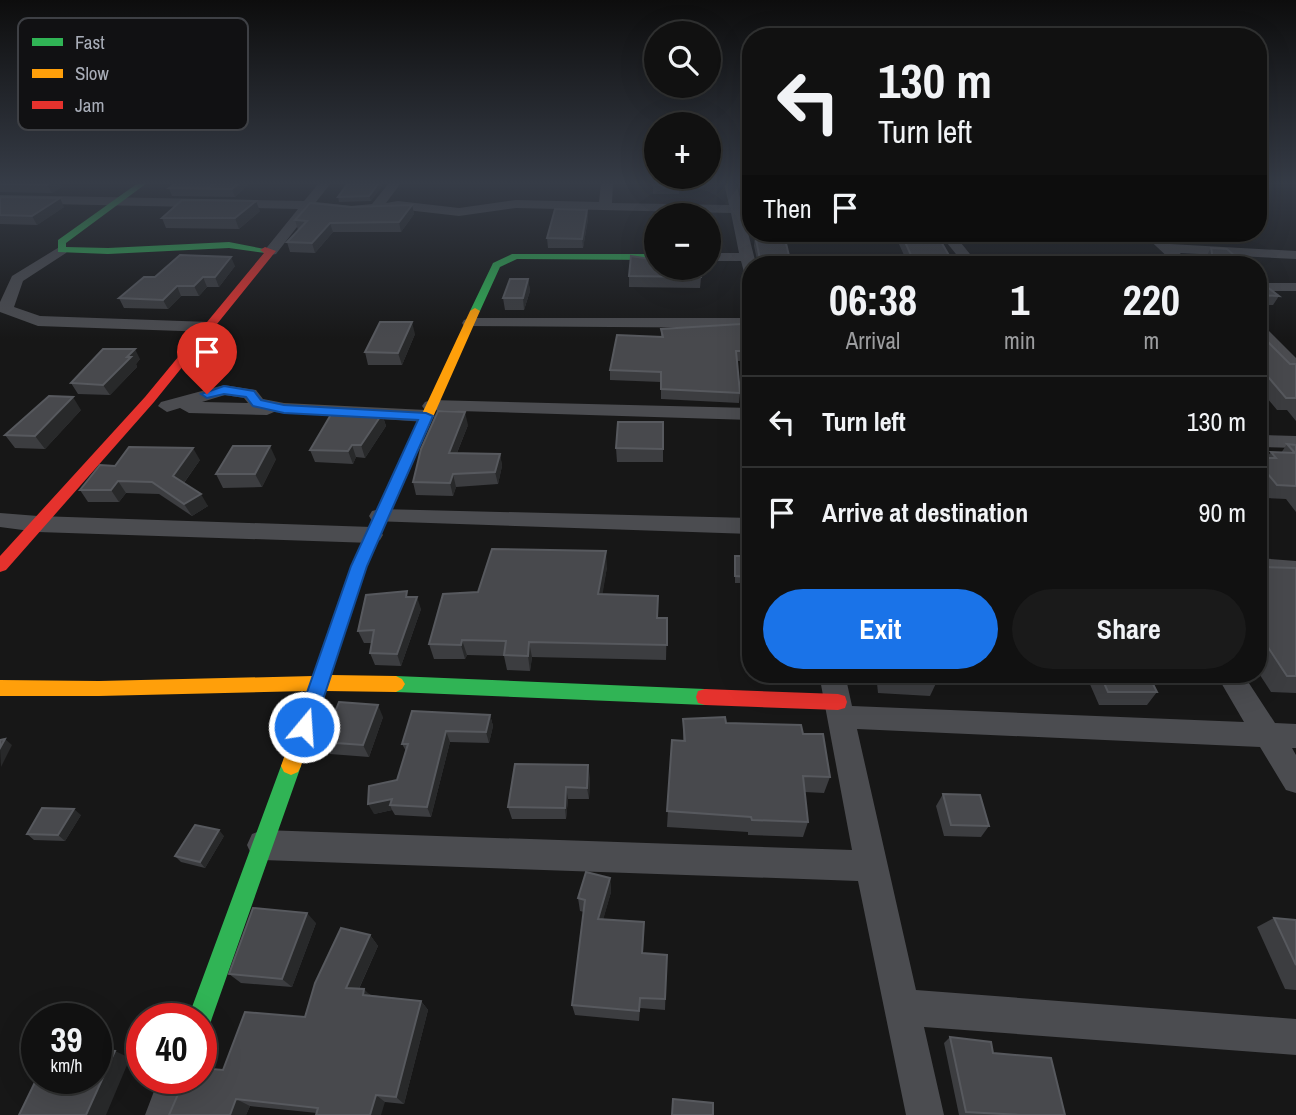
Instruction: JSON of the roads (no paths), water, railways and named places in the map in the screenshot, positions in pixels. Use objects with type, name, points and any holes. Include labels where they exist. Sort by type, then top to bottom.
[{"type":"street","points":[[61,250],[61,242],[71,235]]},
{"type":"street","points":[[0,566],[144,406],[211,327],[238,286],[284,235]]},
{"type":"street","points":[[953,242],[965,256]]},
{"type":"street","points":[[1159,242],[1176,256]]},
{"type":"street","points":[[211,327],[38,321],[5,309],[17,279],[61,250],[92,252],[229,244],[253,245],[271,251]]},
{"type":"street","points":[[1166,248],[1296,255]]},
{"type":"street","points":[[205,1003],[376,526],[496,264],[509,257],[644,257]]},
{"type":"street","points":[[721,257],[742,257]]},
{"type":"street","points":[[1267,287],[1296,287]]},
{"type":"street","points":[[470,323],[742,323]]},
{"type":"street","points":[[1267,338],[1296,369]]},
{"type":"street","points":[[1267,349],[1296,351]]},
{"type":"street","points":[[144,406],[742,414]]},
{"type":"street","points":[[1267,441],[1296,442]]},
{"type":"street","points":[[0,520],[38,524],[742,526]]},
{"type":"street","points":[[1267,567],[1296,569]]},
{"type":"street","points":[[0,688],[54,690],[320,681],[837,698],[1282,736]]},
{"type":"street","points":[[1238,683],[1282,736],[1296,780]]},
{"type":"street","points":[[837,698],[925,1115]]},
{"type":"street","points":[[263,845],[871,866]]},
{"type":"street","points":[[902,1007],[1296,1037]]},
{"type":"street","points":[[164,1115],[172,1094]]}]
